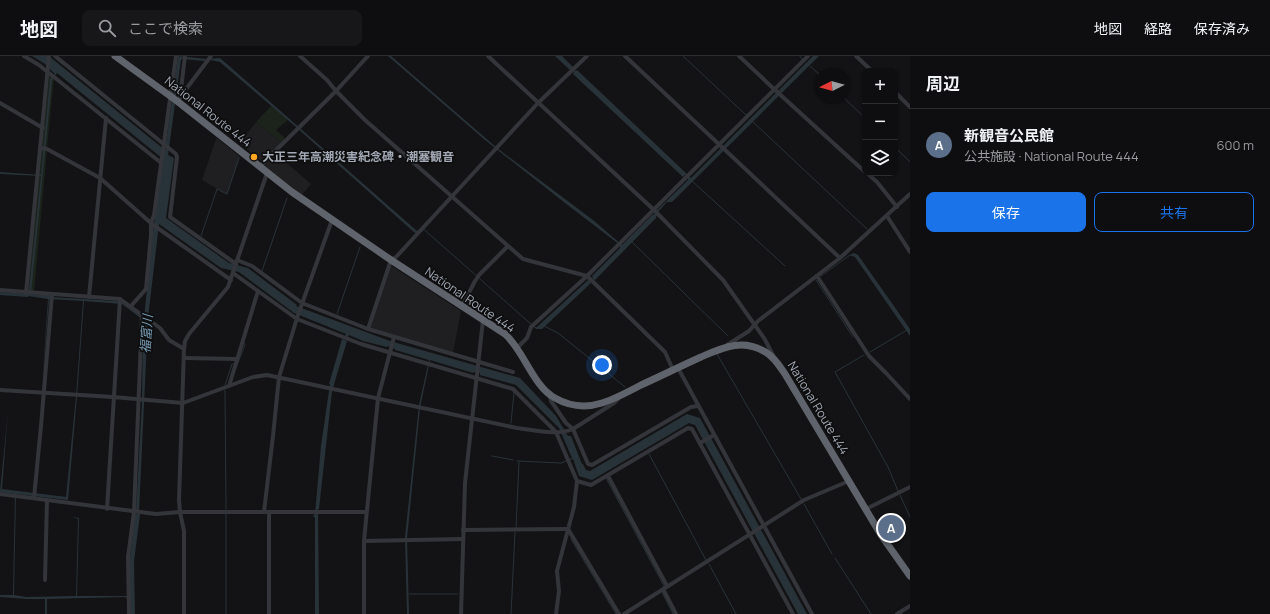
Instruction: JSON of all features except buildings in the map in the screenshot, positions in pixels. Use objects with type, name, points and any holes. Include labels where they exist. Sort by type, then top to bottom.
[{"type":"highway","name":"National Route 444","points":[[116,56],[170,96],[179,100],[267,173],[332,220],[505,334],[518,348],[537,380],[549,394],[568,404],[579,406],[602,403],[675,368],[726,346],[751,346],[767,353],[776,361],[785,374],[881,535],[910,576]]},
{"type":"street","points":[[24,56],[48,70],[161,161]]},
{"type":"street","points":[[29,293],[40,148],[49,56]]},
{"type":"street","points":[[55,56],[176,154],[177,157],[170,217],[236,262],[252,266],[302,305],[393,339],[513,372]]},
{"type":"street","points":[[131,306],[146,289],[152,224],[176,56]]},
{"type":"street","points":[[300,56],[327,80],[336,92],[364,120],[524,259],[590,279],[665,352],[698,406],[812,614]]},
{"type":"street","points":[[260,166],[336,92],[368,56]]},
{"type":"street","points":[[488,56],[655,212],[723,280],[754,326],[764,338],[776,361]]},
{"type":"street","points":[[368,329],[391,260],[396,257],[538,103],[588,56]]},
{"type":"street","points":[[625,56],[840,258]]},
{"type":"street","points":[[739,56],[862,168]]},
{"type":"street","points":[[518,348],[527,338],[533,326],[590,279],[619,244],[655,212],[687,176],[722,147],[808,56]]},
{"type":"street","points":[[856,56],[869,68]]},
{"type":"street","points":[[179,100],[184,58]]},
{"type":"street","points":[[179,100],[210,58]]},
{"type":"street","points":[[898,95],[910,107]]},
{"type":"street","points":[[0,103],[43,128]]},
{"type":"street","points":[[88,297],[106,118]]},
{"type":"street","points":[[40,148],[47,149],[100,178],[152,224],[230,280]]},
{"type":"street","points":[[184,614],[184,531],[180,512],[184,349],[188,334],[228,287],[267,173]]},
{"type":"street","points":[[870,176],[897,207]]},
{"type":"street","points":[[726,346],[750,331],[758,321],[840,258],[910,194]]},
{"type":"street","points":[[887,216],[910,252]]},
{"type":"street","points":[[269,614],[267,512],[279,377],[297,317],[332,220]]},
{"type":"street","points":[[462,306],[477,277],[508,246]]},
{"type":"street","points":[[233,272],[297,317],[361,344],[477,376],[513,388],[556,432],[577,481],[574,507],[558,571],[559,591],[556,614]]},
{"type":"street","points":[[817,276],[869,356],[910,399]]},
{"type":"street","points":[[0,290],[88,297],[120,302],[131,306],[143,317],[160,328],[169,340],[184,349]]},
{"type":"street","points":[[229,386],[258,291]]},
{"type":"street","points":[[34,496],[52,294]]},
{"type":"street","points":[[107,509],[120,302]]},
{"type":"street","points":[[129,614],[128,557],[136,513],[143,317]]},
{"type":"street","points":[[461,614],[465,483],[483,319]]},
{"type":"street","points":[[364,614],[364,541],[378,398],[393,339]]},
{"type":"street","points":[[184,358],[237,359]]},
{"type":"street","points":[[0,390],[113,396],[140,400],[183,403],[261,375],[279,377],[333,388],[517,428],[556,432],[571,429],[614,403],[623,394]]},
{"type":"street","points":[[549,394],[551,401],[571,429],[584,460],[588,464],[592,465],[691,408],[698,406]]},
{"type":"street","points":[[577,481],[591,485],[688,428],[692,429],[751,534],[793,614]]},
{"type":"street","points":[[700,443],[714,435]]},
{"type":"street","points":[[606,477],[665,588],[676,614]]},
{"type":"street","points":[[624,614],[804,500],[849,480]]},
{"type":"street","points":[[866,509],[910,487]]},
{"type":"street","points":[[0,494],[34,496],[47,500],[107,509],[156,514],[180,512],[366,512]]},
{"type":"street","points":[[45,580],[47,500]]},
{"type":"street","points":[[463,530],[568,529]]},
{"type":"street","points":[[568,529],[619,614]]},
{"type":"street","points":[[364,541],[463,539]]},
{"type":"street","points":[[897,614],[910,606]]},
{"type":"shaded area","points":[[49,75],[54,78],[47,148],[42,146]]},
{"type":"shaded area","points":[[272,105],[289,119],[276,130],[285,138],[282,143],[256,122]]},
{"type":"shaded area","points":[[256,122],[282,143],[274,152],[311,184],[302,195],[265,167],[262,162],[240,143]]},
{"type":"shaded area","points":[[217,138],[240,157],[227,195],[202,180]]},
{"type":"shaded area","points":[[41,150],[47,150],[34,292],[28,290]]},
{"type":"shaded area","points":[[390,265],[461,311],[453,353],[370,328]]},
{"type":"water","name":"福富川","points":[[32,56],[50,57],[165,150],[178,56],[207,59],[220,58],[417,231],[424,229],[535,327],[537,327],[588,280],[589,281],[593,278],[592,276],[620,248],[620,245],[485,140],[388,56],[391,56],[497,148],[593,220],[622,245],[653,214],[654,215],[656,211],[688,180],[688,178],[685,175],[683,177],[573,74],[574,72],[571,69],[570,70],[555,56],[562,56],[573,67],[572,68],[576,71],[577,70],[691,178],[813,56],[819,56],[672,202],[667,202],[658,212],[656,218],[595,280],[594,279],[590,282],[591,283],[542,329],[536,329],[424,230],[415,233],[296,127],[220,62],[206,59],[205,61],[181,60],[168,155],[174,158],[166,218],[229,263],[248,268],[297,305],[296,306],[390,341],[520,378],[556,416],[568,436],[571,436],[582,464],[586,470],[590,471],[687,414],[700,418],[807,614],[798,614],[695,425],[689,423],[592,480],[579,476],[573,459],[560,464],[572,458],[559,428],[516,385],[480,375],[480,373],[473,373],[430,360],[420,408],[407,538],[409,614],[407,614],[405,537],[419,405],[429,360],[395,350],[388,346],[363,341],[349,335],[348,337],[345,336],[346,334],[294,313],[239,272],[221,268],[159,224],[148,318],[140,515],[134,561],[135,614],[131,614],[127,598],[125,597],[47,599],[47,614],[45,614],[45,599],[0,597],[0,595],[13,595],[15,494],[0,492],[8,411],[2,489],[66,497],[76,396],[83,301],[49,299],[42,384],[48,299],[28,296],[0,295],[0,292],[30,294],[29,290],[41,176],[0,174],[0,172],[41,175],[50,79],[55,74],[45,64]],"holes":[[[57,73],[163,159],[153,231],[144,318],[123,302],[50,297],[49,295],[31,294],[52,80]],[[84,301],[122,304],[143,320],[142,402],[137,514],[135,515],[130,558],[130,596],[77,596],[79,518],[72,517],[78,519],[76,596],[26,597],[14,595],[16,494],[68,500]]]},
{"type":"water","points":[[854,253],[858,255],[910,329],[910,336],[855,257],[849,255]]},
{"type":"water","points":[[342,339],[347,341],[332,391],[318,509],[319,614],[315,614],[315,518],[313,516],[315,514],[321,446],[329,384]]},
{"type":"waterway","points":[[683,56],[746,115]]},
{"type":"waterway","points":[[810,66],[814,70]]},
{"type":"waterway","points":[[850,104],[862,115]]},
{"type":"waterway","points":[[752,121],[867,229]]},
{"type":"waterway","points":[[898,150],[910,162]]},
{"type":"waterway","points":[[201,236],[217,189],[227,194],[239,158]]},
{"type":"waterway","points":[[692,181],[785,266]]},
{"type":"waterway","points":[[262,271],[287,198]]},
{"type":"waterway","points":[[632,242],[728,336]]},
{"type":"waterway","points":[[337,314],[360,247]]},
{"type":"waterway","points":[[821,276],[850,255]]},
{"type":"waterway","points":[[816,280],[853,337]]},
{"type":"waterway","points":[[544,326],[558,333],[625,387]]},
{"type":"waterway","points":[[870,352],[907,330]]},
{"type":"waterway","points":[[237,365],[245,345],[244,343]]},
{"type":"waterway","points":[[717,354],[801,499]]},
{"type":"waterway","points":[[864,355],[835,372],[888,467],[898,491]]},
{"type":"waterway","points":[[225,385],[233,364]]},
{"type":"waterway","points":[[225,390],[226,509]]},
{"type":"waterway","points":[[511,423],[514,392]]},
{"type":"waterway","points":[[649,454],[706,560]]},
{"type":"waterway","points":[[492,456],[513,460]]},
{"type":"waterway","points":[[517,461],[560,463]]},
{"type":"waterway","points":[[516,528],[519,462]]},
{"type":"waterway","points":[[606,478],[664,586],[663,587]]},
{"type":"waterway","points":[[900,495],[910,517]]},
{"type":"waterway","points":[[804,504],[832,554]]},
{"type":"waterway","points":[[226,514],[226,614]]},
{"type":"waterway","points":[[511,614],[515,532]]},
{"type":"waterway","points":[[571,539],[616,614]]},
{"type":"waterway","points":[[835,558],[871,614]]},
{"type":"waterway","points":[[709,564],[736,614]]},
{"type":"waterway","points":[[662,592],[673,614]]},
{"type":"waterway","points":[[409,594],[458,594]]},
{"type":"place","name":"大正三年高潮災害紀念碑・潮塞観音","points":[[254,157]]},
{"type":"place","name":"新観音公民館","points":[[891,528]]}]
